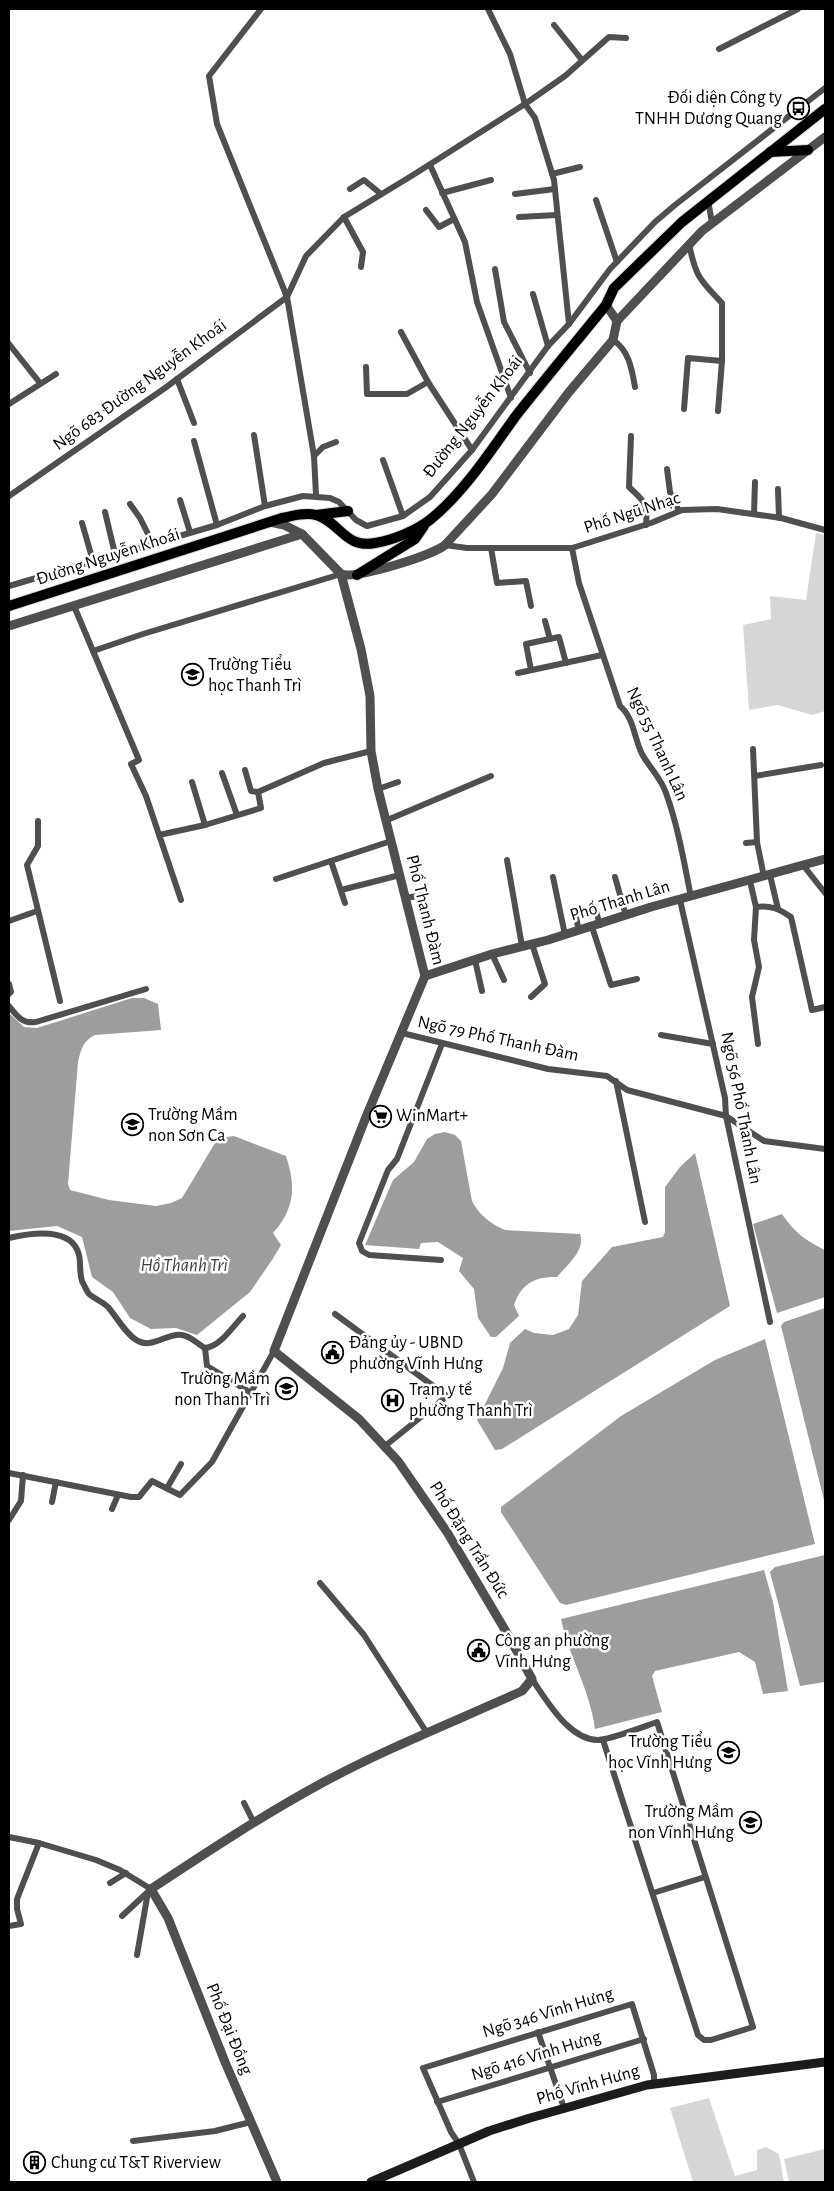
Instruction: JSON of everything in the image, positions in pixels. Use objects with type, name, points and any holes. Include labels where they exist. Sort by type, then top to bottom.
[{"type":"main road","name":"Đường Nguyễn Khoái","points":[[9,606],[297,515],[316,515],[351,540],[367,544],[390,538],[425,523],[462,487],[606,304],[614,288],[647,254],[708,200],[825,109]]},
{"type":"main road","points":[[770,152],[808,150]]},
{"type":"main road","points":[[316,515],[348,511]]},
{"type":"main road","points":[[357,575],[415,539],[425,523]]},
{"type":"main road","name":"Phố Vĩnh Hưng","points":[[371,2182],[489,2131],[654,2083],[825,2062]]},
{"type":"street","points":[[261,9],[209,76],[216,124],[287,297],[314,456],[316,495]]},
{"type":"street","points":[[488,9],[510,54],[525,104],[535,118],[552,174],[569,324]]},
{"type":"street","points":[[719,49],[798,9]]},
{"type":"street","points":[[554,24],[582,60]]},
{"type":"street","points":[[287,297],[306,256],[344,217],[525,104],[565,76],[609,38],[626,38]]},
{"type":"street","name":"Đường Nguyễn Khoái","points":[[9,586],[217,524],[265,506],[296,497],[316,495],[330,498],[348,511],[362,525],[367,526],[403,516],[418,508],[472,450],[548,346],[569,324],[617,262],[675,205],[825,88]]},
{"type":"street","points":[[93,651],[341,574],[347,576],[357,575],[409,561],[446,546],[492,494],[569,392],[613,340],[616,321],[689,243],[712,223],[825,137]]},
{"type":"street","points":[[430,165],[469,257],[477,302],[511,398]]},
{"type":"street","points":[[552,174],[580,167]]},
{"type":"street","points":[[350,189],[364,180],[381,194]]},
{"type":"street","points":[[442,193],[491,180]]},
{"type":"street","points":[[515,194],[555,189]]},
{"type":"street","points":[[596,200],[617,262]]},
{"type":"street","points":[[708,200],[712,223]]},
{"type":"street","points":[[426,210],[439,227],[454,219]]},
{"type":"street","points":[[519,217],[557,215]]},
{"type":"street","points":[[344,217],[363,252],[361,267]]},
{"type":"street","points":[[689,243],[694,270],[699,279],[722,303],[722,361],[718,411]]},
{"type":"street","points":[[495,269],[504,322],[530,373]]},
{"type":"street","points":[[533,294],[548,346]]},
{"type":"street","name":"Ngõ 683 Đường Nguyễn Khoái","points":[[9,496],[177,380],[287,297]]},
{"type":"street","points":[[606,304],[616,321]]},
{"type":"street","points":[[401,332],[428,382],[472,450]]},
{"type":"street","points":[[613,340],[625,353],[632,368],[634,387]]},
{"type":"street","points":[[9,344],[40,383]]},
{"type":"street","points":[[684,409],[688,358],[722,361]]},
{"type":"street","points":[[366,368],[367,394],[407,394],[428,382]]},
{"type":"street","points":[[9,404],[56,374]]},
{"type":"street","points":[[177,380],[194,423]]},
{"type":"street","points":[[254,435],[265,506]]},
{"type":"street","points":[[631,436],[629,486],[647,508],[646,525]]},
{"type":"street","points":[[194,441],[217,524]]},
{"type":"street","points":[[314,456],[323,447],[336,442]]},
{"type":"street","points":[[382,460],[403,516]]},
{"type":"street","points":[[667,469],[670,492],[679,511]]},
{"type":"street","points":[[754,514],[755,482]]},
{"type":"street","points":[[778,489],[779,518]]},
{"type":"street","points":[[180,500],[190,532]]},
{"type":"street","points":[[130,504],[140,518],[152,544]]},
{"type":"street","name":"Phố Ngũ Nhạc","points":[[446,546],[572,548],[646,525],[679,511],[717,509],[779,518],[825,530]]},
{"type":"street","points":[[105,512],[116,554]]},
{"type":"street","name":"Phố Thanh Đàm","points":[[270,522],[284,525],[302,534],[341,574],[359,641],[370,696],[371,750],[378,789],[407,898],[414,936],[425,976],[366,1117],[274,1351]]},
{"type":"street","points":[[82,523],[93,561]]},
{"type":"street","name":"Đường Nguyễn Khoái","points":[[9,626],[302,534]]},
{"type":"street","points":[[490,548],[497,583],[526,581],[531,606]]},
{"type":"street","name":"Ngõ 55 Thanh Lân","points":[[572,548],[579,583],[620,706],[626,711],[642,754],[666,792],[680,842],[691,897]]},
{"type":"street","points":[[74,606],[139,760],[131,764],[146,796],[181,900]]},
{"type":"street","points":[[545,621],[550,639]]},
{"type":"street","points":[[531,670],[526,644],[559,637],[566,664]]},
{"type":"street","points":[[518,673],[602,655]]},
{"type":"street","points":[[752,749],[757,842],[778,908]]},
{"type":"street","points":[[245,770],[251,791],[258,792],[300,776],[324,763],[371,750]]},
{"type":"street","points":[[754,776],[821,765]]},
{"type":"street","points":[[222,773],[237,815]]},
{"type":"street","points":[[385,821],[490,776]]},
{"type":"street","points":[[192,782],[205,825]]},
{"type":"street","points":[[378,789],[398,782]]},
{"type":"street","points":[[158,835],[205,825],[261,808],[258,792]]},
{"type":"street","points":[[38,821],[38,846],[27,866],[36,895],[37,911],[60,1001]]},
{"type":"street","points":[[276,879],[391,841]]},
{"type":"street","points":[[746,844],[757,842]]},
{"type":"street","name":"Phố Thanh Lân","points":[[425,976],[492,954],[579,931],[825,858]]},
{"type":"street","points":[[507,860],[522,946]]},
{"type":"street","points":[[331,861],[345,903]]},
{"type":"street","points":[[802,865],[825,894]]},
{"type":"street","points":[[341,890],[400,875]]},
{"type":"street","points":[[553,876],[565,935]]},
{"type":"street","points":[[615,877],[626,916]]},
{"type":"street","points":[[750,881],[756,906],[754,940],[759,967],[752,996],[758,1044]]},
{"type":"street","points":[[407,898],[421,896]]},
{"type":"street","name":"Ngõ 56 Phố Thanh Lân","points":[[680,900],[725,1098],[726,1116],[770,1322]]},
{"type":"street","points":[[756,906],[768,905],[778,908],[791,917],[812,1010],[825,1007]]},
{"type":"street","points":[[596,908],[596,926],[611,985],[637,979]]},
{"type":"street","points":[[9,920],[37,911]]},
{"type":"street","points":[[575,913],[579,931]]},
{"type":"street","points":[[532,944],[545,984],[532,997]]},
{"type":"street","points":[[492,954],[504,980]]},
{"type":"street","points":[[475,960],[482,991]]},
{"type":"street","points":[[9,984],[11,992],[9,994]]},
{"type":"street","points":[[9,1006],[21,1021],[27,1023],[36,1022],[146,989]]},
{"type":"street","name":"Ngõ 79 Phố Thanh Đàm","points":[[402,1033],[548,1069],[607,1076],[627,1090],[726,1116],[764,1141],[825,1149]]},
{"type":"street","points":[[662,1035],[713,1044]]},
{"type":"street","points":[[441,1260],[369,1255],[362,1251],[359,1244],[388,1170],[397,1159],[442,1044]]},
{"type":"street","points":[[616,1081],[645,1222]]},
{"type":"street","points":[[9,1238],[26,1234],[48,1234],[60,1235],[67,1239],[79,1254],[80,1275],[86,1290],[91,1296],[107,1306],[138,1341],[147,1343],[177,1334],[191,1338],[205,1348],[208,1366],[251,1393]]},
{"type":"street","points":[[335,1314],[447,1396],[385,1446]]},
{"type":"street","points":[[205,1348],[215,1345],[243,1316]]},
{"type":"street","points":[[9,1473],[118,1495],[139,1497],[152,1481],[180,1495],[212,1462],[274,1351]]},
{"type":"street","name":"Phố Đặng Trần Đức","points":[[274,1351],[359,1419],[385,1446],[420,1490],[447,1532],[532,1679]]},
{"type":"street","points":[[167,1488],[181,1464]]},
{"type":"street","points":[[9,1520],[21,1501],[23,1475]]},
{"type":"street","points":[[52,1502],[56,1482]]},
{"type":"street","points":[[112,1510],[118,1495]]},
{"type":"street","points":[[320,1583],[364,1635],[427,1733]]},
{"type":"street","points":[[122,1916],[150,1890],[254,1823],[322,1783],[522,1690],[532,1679],[555,1712],[574,1731],[588,1739],[603,1740],[656,1722],[753,2027],[710,2040],[704,2040],[698,2035],[654,1893],[603,1740]]},
{"type":"street","points":[[244,1803],[254,1823]]},
{"type":"street","name":"Phố Đại Đồng","points":[[9,1837],[39,1843],[96,1860],[126,1873],[150,1890],[168,1918],[210,2026],[277,2182]]},
{"type":"street","points":[[9,1926],[21,1924],[17,1909],[17,1899],[39,1843]]},
{"type":"street","points":[[110,1883],[126,1873]]},
{"type":"street","points":[[654,1893],[705,1877]]},
{"type":"street","points":[[137,1954],[150,1890]]},
{"type":"street","name":"Ngõ 346 Vĩnh Hưng","points":[[437,2102],[423,2068],[632,2004],[644,2039],[654,2075],[654,2083]]},
{"type":"street","points":[[538,2032],[564,2108]]},
{"type":"street","name":"Ngõ 416 Vĩnh Hưng","points":[[437,2102],[644,2039]]},
{"type":"street","points":[[437,2102],[451,2132],[459,2144],[474,2182]]},
{"type":"street","points":[[133,2141],[215,2131],[250,2122]]},
{"type":"shaded area","points":[[816,533],[825,535],[825,711],[812,715],[778,705],[749,710],[743,625],[771,619],[770,596],[806,600]]},
{"type":"shaded area","points":[[709,2098],[735,2176],[757,2170],[757,2150],[766,2147],[779,2154],[784,2182],[693,2182],[670,2108]]},
{"type":"shaded area","points":[[825,2149],[825,2182],[789,2182],[784,2159]]},
{"type":"water","name":"Hồ Thanh Trì","points":[[132,998],[144,998],[158,1004],[161,1030],[95,1035],[83,1046],[78,1062],[68,1184],[70,1190],[109,1200],[156,1206],[171,1203],[182,1198],[218,1138],[234,1136],[286,1156],[291,1177],[292,1197],[286,1215],[273,1233],[281,1245],[250,1292],[197,1335],[176,1328],[151,1329],[130,1318],[113,1292],[92,1277],[82,1237],[57,1226],[9,1231],[9,1013],[24,1027],[37,1028]]},
{"type":"water","points":[[445,1132],[455,1135],[461,1141],[472,1201],[482,1215],[490,1222],[505,1230],[580,1234],[580,1246],[570,1262],[557,1277],[542,1278],[525,1287],[514,1305],[519,1316],[496,1337],[491,1337],[478,1318],[474,1289],[459,1271],[463,1258],[438,1242],[421,1243],[419,1249],[365,1245],[393,1180],[414,1162],[427,1139],[435,1134]]},
{"type":"water","points":[[695,1153],[730,1306],[502,1449],[495,1450],[477,1420],[503,1368],[510,1343],[525,1329],[534,1333],[553,1335],[569,1329],[578,1315],[582,1281],[612,1247],[663,1237],[665,1232],[665,1187],[680,1167]]},
{"type":"water","points":[[782,1214],[801,1235],[825,1250],[825,1297],[777,1313],[753,1224]]},
{"type":"water","points":[[825,1308],[825,1504],[781,1326],[784,1322]]},
{"type":"water","points":[[765,1339],[815,1544],[566,1605],[560,1603],[501,1512],[501,1507],[621,1416],[715,1360]]},
{"type":"water","points":[[825,1555],[825,1682],[800,1686],[770,1572],[775,1567]]},
{"type":"water","points":[[764,1570],[773,1602],[788,1691],[763,1694],[755,1662],[739,1652],[655,1671],[652,1676],[662,1712],[595,1729],[589,1701],[561,1619]]},
{"type":"place","name":"Đối diện Công ty TNHH Dương Quang","points":[[798,108]]},
{"type":"place","name":"Trường Tiểu học Thanh Trì","points":[[192,675]]},
{"type":"place","name":"WinMart+","points":[[380,1116]]},
{"type":"place","name":"Trường Mầm non Sơn Ca","points":[[132,1125]]},
{"type":"place","name":"Đảng ủy - UBND phường Vĩnh Hưng","points":[[333,1353]]},
{"type":"place","name":"Trường Mầm non Thanh Trì","points":[[286,1389]]},
{"type":"place","name":"Trạm y tế phường Thanh Trì","points":[[393,1400]]},
{"type":"place","name":"Công an phường Vĩnh Hưng","points":[[479,1651]]},
{"type":"place","name":"Trường Tiểu học Vĩnh Hưng","points":[[728,1752]]},
{"type":"place","name":"Trường Mầm non Vĩnh Hưng","points":[[750,1822]]},
{"type":"place","name":"Chung cư T&T Riverview","points":[[35,2163]]}]
